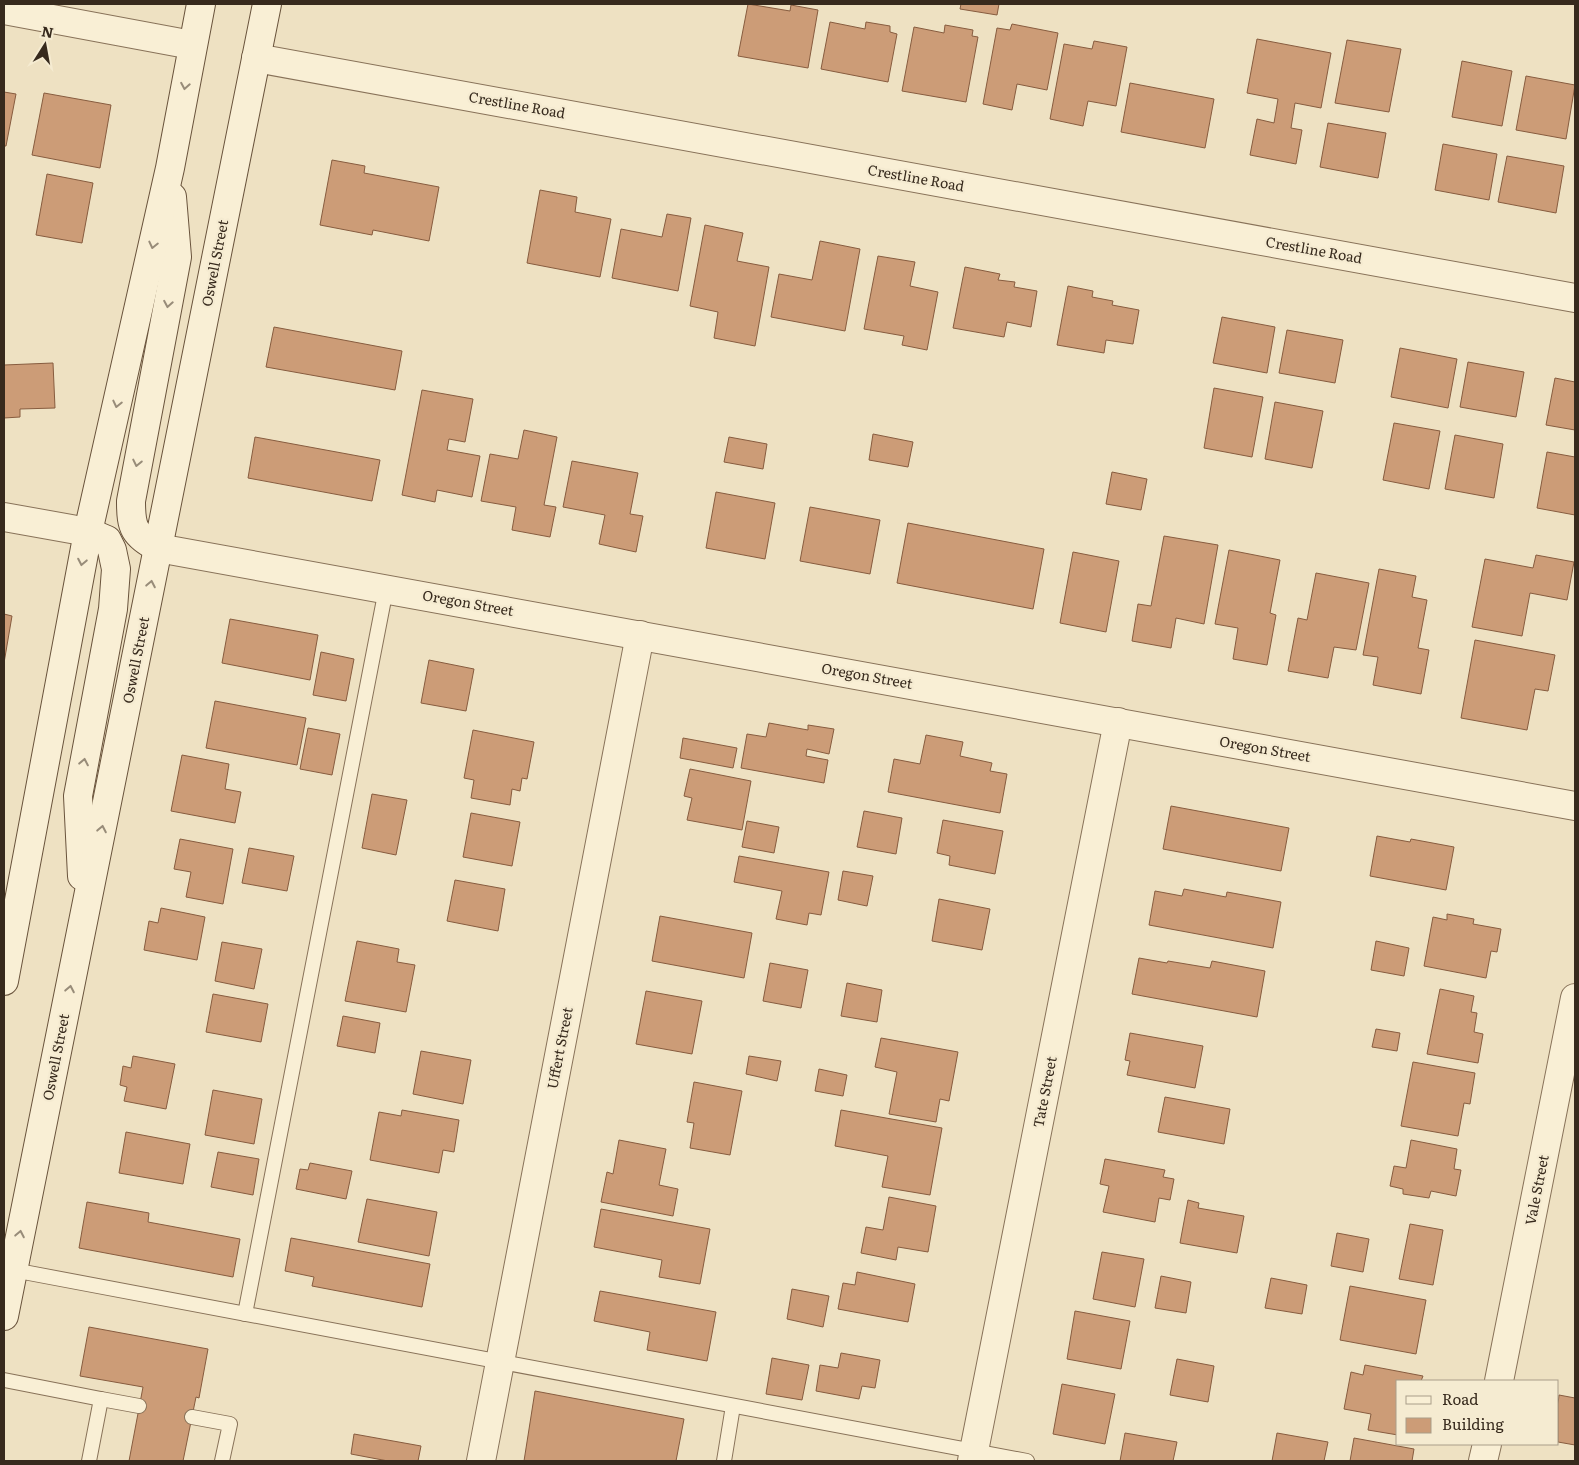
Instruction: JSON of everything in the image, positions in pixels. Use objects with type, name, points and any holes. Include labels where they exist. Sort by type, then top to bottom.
[{"type":"street","points":[[4,981],[88,532],[170,168],[201,4]]},
{"type":"street","name":"Oswell Street","points":[[4,1316],[266,4]]},
{"type":"street","points":[[4,10],[192,45]]},
{"type":"street","name":"Crestline Road","points":[[256,58],[1575,298]]},
{"type":"street","points":[[158,548],[134,530],[131,518],[131,501],[177,257],[170,168]]},
{"type":"street","points":[[4,517],[88,532],[107,540],[112,550],[116,569],[113,609],[78,796],[85,915]]},
{"type":"street","name":"Oregon Street","points":[[158,548],[1575,806]]},
{"type":"street","name":"Uffert Street","points":[[481,1461],[640,635]]},
{"type":"street","name":"Tate Street","points":[[972,1456],[1118,722]]},
{"type":"street","name":"Vale Street","points":[[1499,1380],[1575,998]]},
{"type":"street","points":[[1483,1461],[1487,1445]]},
{"type":"lane","points":[[245,1314],[386,588]]},
{"type":"lane","points":[[13,1270],[733,1406],[972,1456],[1026,1461]]},
{"type":"lane","points":[[4,1380],[139,1406]]},
{"type":"lane","points":[[89,1461],[101,1399]]},
{"type":"lane","points":[[724,1461],[733,1406]]},
{"type":"lane","points":[[192,1417],[230,1424],[222,1461]]},
{"type":"building","points":[[748,4],[790,11],[791,5],[818,10],[808,68],[738,56]]},
{"type":"building","points":[[961,4],[999,4],[997,15],[960,9]]},
{"type":"building","points":[[830,22],[865,29],[866,22],[890,26],[890,32],[897,34],[888,82],[821,69]]},
{"type":"building","points":[[1012,24],[1058,33],[1047,90],[1017,84],[1012,110],[983,104],[997,28],[1010,30]]},
{"type":"building","points":[[945,25],[973,30],[972,36],[978,37],[966,102],[902,91],[914,27],[944,33]]},
{"type":"building","points":[[1257,39],[1331,53],[1321,108],[1295,103],[1291,128],[1302,130],[1296,164],[1250,155],[1257,119],[1274,123],[1278,99],[1247,93]]},
{"type":"building","points":[[1347,40],[1401,49],[1389,112],[1335,103]]},
{"type":"building","points":[[1094,41],[1127,47],[1116,106],[1088,101],[1083,126],[1050,119],[1064,44],[1092,49]]},
{"type":"building","points":[[1462,61],[1512,71],[1502,126],[1452,117]]},
{"type":"building","points":[[1526,76],[1575,85],[1566,139],[1516,130]]},
{"type":"building","points":[[1130,83],[1214,99],[1205,148],[1121,132]]},
{"type":"building","points":[[4,92],[16,94],[6,146],[4,146]]},
{"type":"building","points":[[44,93],[111,105],[100,168],[32,155]]},
{"type":"building","points":[[1328,123],[1386,133],[1378,178],[1320,167]]},
{"type":"building","points":[[1443,144],[1497,154],[1489,200],[1435,190]]},
{"type":"building","points":[[1507,156],[1564,166],[1556,213],[1498,202]]},
{"type":"building","points":[[332,160],[365,166],[364,173],[439,187],[429,241],[373,230],[372,235],[320,225]]},
{"type":"building","points":[[47,174],[93,183],[82,243],[36,235]]},
{"type":"building","points":[[540,190],[577,197],[575,212],[611,219],[600,277],[527,263]]},
{"type":"building","points":[[667,214],[691,218],[678,291],[612,278],[621,229],[662,237]]},
{"type":"building","points":[[705,225],[743,233],[737,261],[769,267],[755,346],[714,338],[718,312],[690,306]]},
{"type":"building","points":[[820,241],[860,249],[845,331],[771,317],[779,274],[812,280]]},
{"type":"building","points":[[878,256],[915,262],[910,286],[938,292],[927,350],[902,345],[904,336],[864,329]]},
{"type":"building","points":[[965,267],[1000,274],[998,280],[1015,282],[1014,287],[1037,291],[1031,327],[1007,322],[1004,337],[953,328]]},
{"type":"building","points":[[1068,286],[1093,291],[1092,297],[1113,301],[1112,305],[1139,310],[1133,344],[1106,340],[1104,353],[1057,345]]},
{"type":"building","points":[[1222,317],[1275,327],[1267,373],[1213,363]]},
{"type":"building","points":[[274,327],[402,351],[395,390],[266,367]]},
{"type":"building","points":[[1287,330],[1343,340],[1335,383],[1279,373]]},
{"type":"building","points":[[1400,348],[1457,359],[1448,408],[1391,397]]},
{"type":"building","points":[[1468,362],[1524,372],[1516,417],[1460,407]]},
{"type":"building","points":[[53,363],[55,408],[20,409],[20,417],[4,418],[4,365]]},
{"type":"building","points":[[1555,378],[1575,382],[1575,430],[1546,425]]},
{"type":"building","points":[[1214,388],[1263,397],[1252,457],[1204,448]]},
{"type":"building","points":[[422,390],[473,399],[465,442],[449,439],[447,450],[480,456],[472,497],[437,490],[435,502],[402,495]]},
{"type":"building","points":[[1275,402],[1323,411],[1312,468],[1265,459]]},
{"type":"building","points":[[1394,423],[1440,431],[1429,489],[1383,480]]},
{"type":"building","points":[[524,430],[557,437],[544,505],[556,507],[550,537],[512,530],[516,507],[481,501],[490,454],[518,459]]},
{"type":"building","points":[[873,434],[913,442],[908,467],[869,460]]},
{"type":"building","points":[[1455,435],[1503,444],[1494,498],[1445,489]]},
{"type":"building","points":[[255,437],[380,460],[372,501],[248,478]]},
{"type":"building","points":[[729,437],[767,444],[763,469],[724,462]]},
{"type":"building","points":[[1547,452],[1575,457],[1575,515],[1537,508]]},
{"type":"building","points":[[572,461],[638,473],[630,514],[643,516],[636,552],[599,544],[605,515],[563,507]]},
{"type":"building","points":[[1112,472],[1147,479],[1141,510],[1106,504]]},
{"type":"building","points":[[716,492],[775,503],[765,559],[706,548]]},
{"type":"building","points":[[810,507],[880,520],[870,574],[800,561]]},
{"type":"building","points":[[908,523],[1044,549],[1033,609],[897,583]]},
{"type":"building","points":[[1164,536],[1218,545],[1204,624],[1176,618],[1171,648],[1132,641],[1138,604],[1151,606]]},
{"type":"building","points":[[1229,550],[1280,560],[1270,613],[1276,615],[1267,665],[1233,659],[1238,628],[1215,624]]},
{"type":"building","points":[[1073,552],[1119,561],[1106,632],[1060,623]]},
{"type":"building","points":[[1536,555],[1574,562],[1567,600],[1530,593],[1522,636],[1472,627],[1485,559],[1533,568]]},
{"type":"building","points":[[1379,569],[1416,576],[1412,597],[1427,600],[1418,648],[1429,650],[1421,694],[1373,685],[1378,657],[1363,655]]},
{"type":"building","points":[[1316,573],[1369,583],[1356,650],[1334,647],[1328,678],[1288,671],[1298,618],[1307,620]]},
{"type":"building","points":[[4,614],[12,616],[4,663]]},
{"type":"building","points":[[230,619],[318,635],[310,680],[222,663]]},
{"type":"building","points":[[1475,640],[1555,655],[1548,691],[1535,689],[1527,730],[1461,718]]},
{"type":"building","points":[[321,652],[354,659],[346,701],[313,695]]},
{"type":"building","points":[[429,660],[474,669],[466,711],[421,703]]},
{"type":"building","points":[[215,701],[306,718],[297,765],[206,748]]},
{"type":"building","points":[[769,723],[808,730],[808,725],[834,729],[829,754],[807,749],[806,756],[828,760],[824,783],[741,768],[747,734],[766,737]]},
{"type":"building","points":[[308,728],[340,734],[332,775],[300,769]]},
{"type":"building","points":[[473,730],[534,742],[527,779],[522,778],[520,791],[512,789],[510,805],[471,798],[474,780],[464,778]]},
{"type":"building","points":[[926,735],[963,742],[960,756],[992,763],[990,771],[1007,774],[1000,813],[888,792],[894,759],[920,764]]},
{"type":"building","points":[[683,738],[737,748],[733,768],[680,758]]},
{"type":"building","points":[[182,755],[229,764],[225,789],[241,792],[235,823],[171,811]]},
{"type":"building","points":[[690,769],[751,781],[742,830],[687,820],[692,798],[684,796]]},
{"type":"building","points":[[372,794],[407,800],[396,855],[362,848]]},
{"type":"building","points":[[1171,806],[1289,828],[1281,871],[1163,849]]},
{"type":"building","points":[[864,811],[902,818],[896,854],[857,847]]},
{"type":"building","points":[[471,813],[520,822],[512,866],[463,857]]},
{"type":"building","points":[[943,820],[1003,831],[995,874],[949,865],[950,856],[937,853]]},
{"type":"building","points":[[747,821],[779,827],[774,853],[742,847]]},
{"type":"building","points":[[1377,836],[1410,842],[1411,839],[1454,847],[1446,890],[1370,876]]},
{"type":"building","points":[[180,839],[233,849],[223,904],[186,897],[191,872],[174,869]]},
{"type":"building","points":[[249,848],[294,856],[287,891],[242,883]]},
{"type":"building","points":[[739,856],[829,872],[821,915],[809,913],[807,925],[776,919],[782,891],[734,882]]},
{"type":"building","points":[[843,871],[873,876],[867,906],[838,900]]},
{"type":"building","points":[[455,880],[505,889],[498,931],[447,921]]},
{"type":"building","points":[[1184,889],[1226,897],[1227,892],[1281,902],[1273,948],[1149,925],[1155,891],[1182,896]]},
{"type":"building","points":[[939,899],[990,909],[982,950],[932,941]]},
{"type":"building","points":[[161,908],[205,917],[197,960],[144,950],[149,921],[158,923]]},
{"type":"building","points":[[1447,914],[1474,919],[1473,924],[1501,929],[1497,952],[1491,951],[1486,978],[1424,966],[1433,917],[1447,920]]},
{"type":"building","points":[[660,916],[752,933],[744,978],[652,961]]},
{"type":"building","points":[[357,941],[399,949],[397,962],[415,965],[406,1012],[345,1001]]},
{"type":"building","points":[[1376,941],[1409,948],[1404,976],[1371,970]]},
{"type":"building","points":[[222,942],[262,949],[254,989],[215,981]]},
{"type":"building","points":[[1139,958],[1210,968],[1212,961],[1265,971],[1257,1017],[1132,994]]},
{"type":"building","points":[[770,963],[808,970],[801,1008],[763,1001]]},
{"type":"building","points":[[847,983],[882,990],[877,1022],[841,1016]]},
{"type":"building","points":[[1440,989],[1474,996],[1471,1012],[1477,1013],[1474,1032],[1483,1034],[1478,1063],[1427,1054]]},
{"type":"building","points":[[646,991],[702,1001],[692,1054],[636,1044]]},
{"type":"building","points":[[213,994],[268,1004],[261,1042],[206,1032]]},
{"type":"building","points":[[343,1016],[380,1023],[375,1053],[337,1046]]},
{"type":"building","points":[[1376,1029],[1400,1033],[1397,1051],[1372,1047]]},
{"type":"building","points":[[1130,1033],[1203,1046],[1195,1088],[1127,1075],[1130,1061],[1125,1060]]},
{"type":"building","points":[[881,1038],[958,1052],[949,1101],[940,1099],[936,1122],[889,1114],[897,1072],[875,1067]]},
{"type":"building","points":[[421,1051],[471,1060],[463,1104],[413,1094]]},
{"type":"building","points":[[133,1056],[175,1064],[166,1109],[124,1101],[127,1087],[120,1085],[123,1066],[131,1068]]},
{"type":"building","points":[[749,1056],[781,1061],[777,1081],[746,1074]]},
{"type":"building","points":[[1413,1062],[1475,1073],[1470,1104],[1464,1103],[1458,1136],[1401,1126]]},
{"type":"building","points":[[819,1069],[847,1075],[843,1096],[815,1091]]},
{"type":"building","points":[[694,1082],[742,1091],[730,1155],[690,1148],[694,1123],[687,1122]]},
{"type":"building","points":[[213,1090],[262,1099],[254,1144],[205,1135]]},
{"type":"building","points":[[1165,1097],[1230,1109],[1224,1144],[1158,1132]]},
{"type":"building","points":[[402,1110],[459,1120],[454,1152],[443,1150],[439,1173],[370,1160],[379,1112],[401,1116]]},
{"type":"building","points":[[841,1110],[942,1128],[930,1195],[882,1187],[888,1156],[835,1146]]},
{"type":"building","points":[[126,1132],[190,1144],[183,1184],[119,1173]]},
{"type":"building","points":[[619,1140],[666,1149],[659,1185],[678,1189],[673,1216],[601,1202],[607,1172],[613,1174]]},
{"type":"building","points":[[1411,1140],[1457,1149],[1454,1169],[1461,1170],[1456,1196],[1431,1191],[1429,1198],[1403,1194],[1403,1189],[1390,1186],[1394,1166],[1406,1168]]},
{"type":"building","points":[[218,1152],[259,1159],[253,1195],[211,1187]]},
{"type":"building","points":[[1105,1159],[1165,1170],[1163,1177],[1174,1179],[1170,1200],[1159,1198],[1155,1222],[1103,1212],[1109,1186],[1100,1184]]},
{"type":"building","points":[[310,1163],[352,1171],[346,1199],[296,1189],[300,1169],[308,1170]]},
{"type":"building","points":[[889,1197],[936,1206],[928,1252],[898,1247],[896,1260],[861,1253],[866,1227],[883,1230]]},
{"type":"building","points":[[367,1199],[437,1212],[429,1256],[358,1242]]},
{"type":"building","points":[[1188,1200],[1199,1203],[1198,1208],[1244,1216],[1237,1253],[1180,1243]]},
{"type":"building","points":[[87,1202],[149,1213],[148,1222],[240,1239],[233,1277],[79,1248]]},
{"type":"building","points":[[601,1209],[710,1229],[700,1284],[659,1277],[662,1260],[594,1247]]},
{"type":"building","points":[[1410,1224],[1443,1230],[1433,1285],[1399,1279]]},
{"type":"building","points":[[1337,1233],[1369,1239],[1363,1272],[1331,1266]]},
{"type":"building","points":[[291,1238],[430,1264],[422,1307],[312,1286],[314,1277],[285,1271]]},
{"type":"building","points":[[1102,1252],[1144,1259],[1135,1307],[1093,1299]]},
{"type":"building","points":[[857,1272],[915,1284],[908,1322],[838,1309],[843,1283],[855,1285]]},
{"type":"building","points":[[1161,1276],[1191,1282],[1186,1313],[1155,1308]]},
{"type":"building","points":[[1271,1278],[1307,1285],[1302,1314],[1265,1308]]},
{"type":"building","points":[[1350,1286],[1426,1300],[1416,1354],[1340,1340]]},
{"type":"building","points":[[792,1289],[829,1296],[823,1327],[787,1319]]},
{"type":"building","points":[[600,1291],[716,1312],[707,1361],[647,1350],[650,1332],[594,1321]]},
{"type":"building","points":[[1075,1311],[1130,1321],[1121,1369],[1067,1359]]},
{"type":"building","points":[[89,1327],[208,1349],[199,1398],[196,1397],[183,1461],[129,1461],[143,1387],[80,1376]]},
{"type":"building","points":[[841,1353],[880,1360],[875,1388],[862,1386],[859,1399],[816,1391],[820,1365],[838,1368]]},
{"type":"building","points":[[772,1358],[809,1365],[802,1400],[766,1394]]},
{"type":"building","points":[[1177,1359],[1214,1366],[1208,1402],[1170,1395]]},
{"type":"building","points":[[1365,1365],[1423,1376],[1421,1380],[1396,1380],[1396,1435],[1368,1430],[1371,1414],[1344,1409],[1351,1372],[1363,1375]]},
{"type":"building","points":[[1062,1384],[1115,1394],[1105,1444],[1053,1434]]},
{"type":"building","points":[[535,1391],[684,1419],[676,1461],[524,1461]]},
{"type":"building","points":[[1559,1395],[1575,1398],[1575,1445],[1559,1442]]},
{"type":"building","points":[[1125,1433],[1177,1442],[1173,1461],[1120,1461]]},
{"type":"building","points":[[1277,1433],[1328,1442],[1324,1461],[1272,1461]]},
{"type":"building","points":[[354,1434],[421,1446],[418,1461],[388,1461],[351,1454]]},
{"type":"building","points":[[1354,1438],[1414,1449],[1412,1461],[1350,1461]]}]
